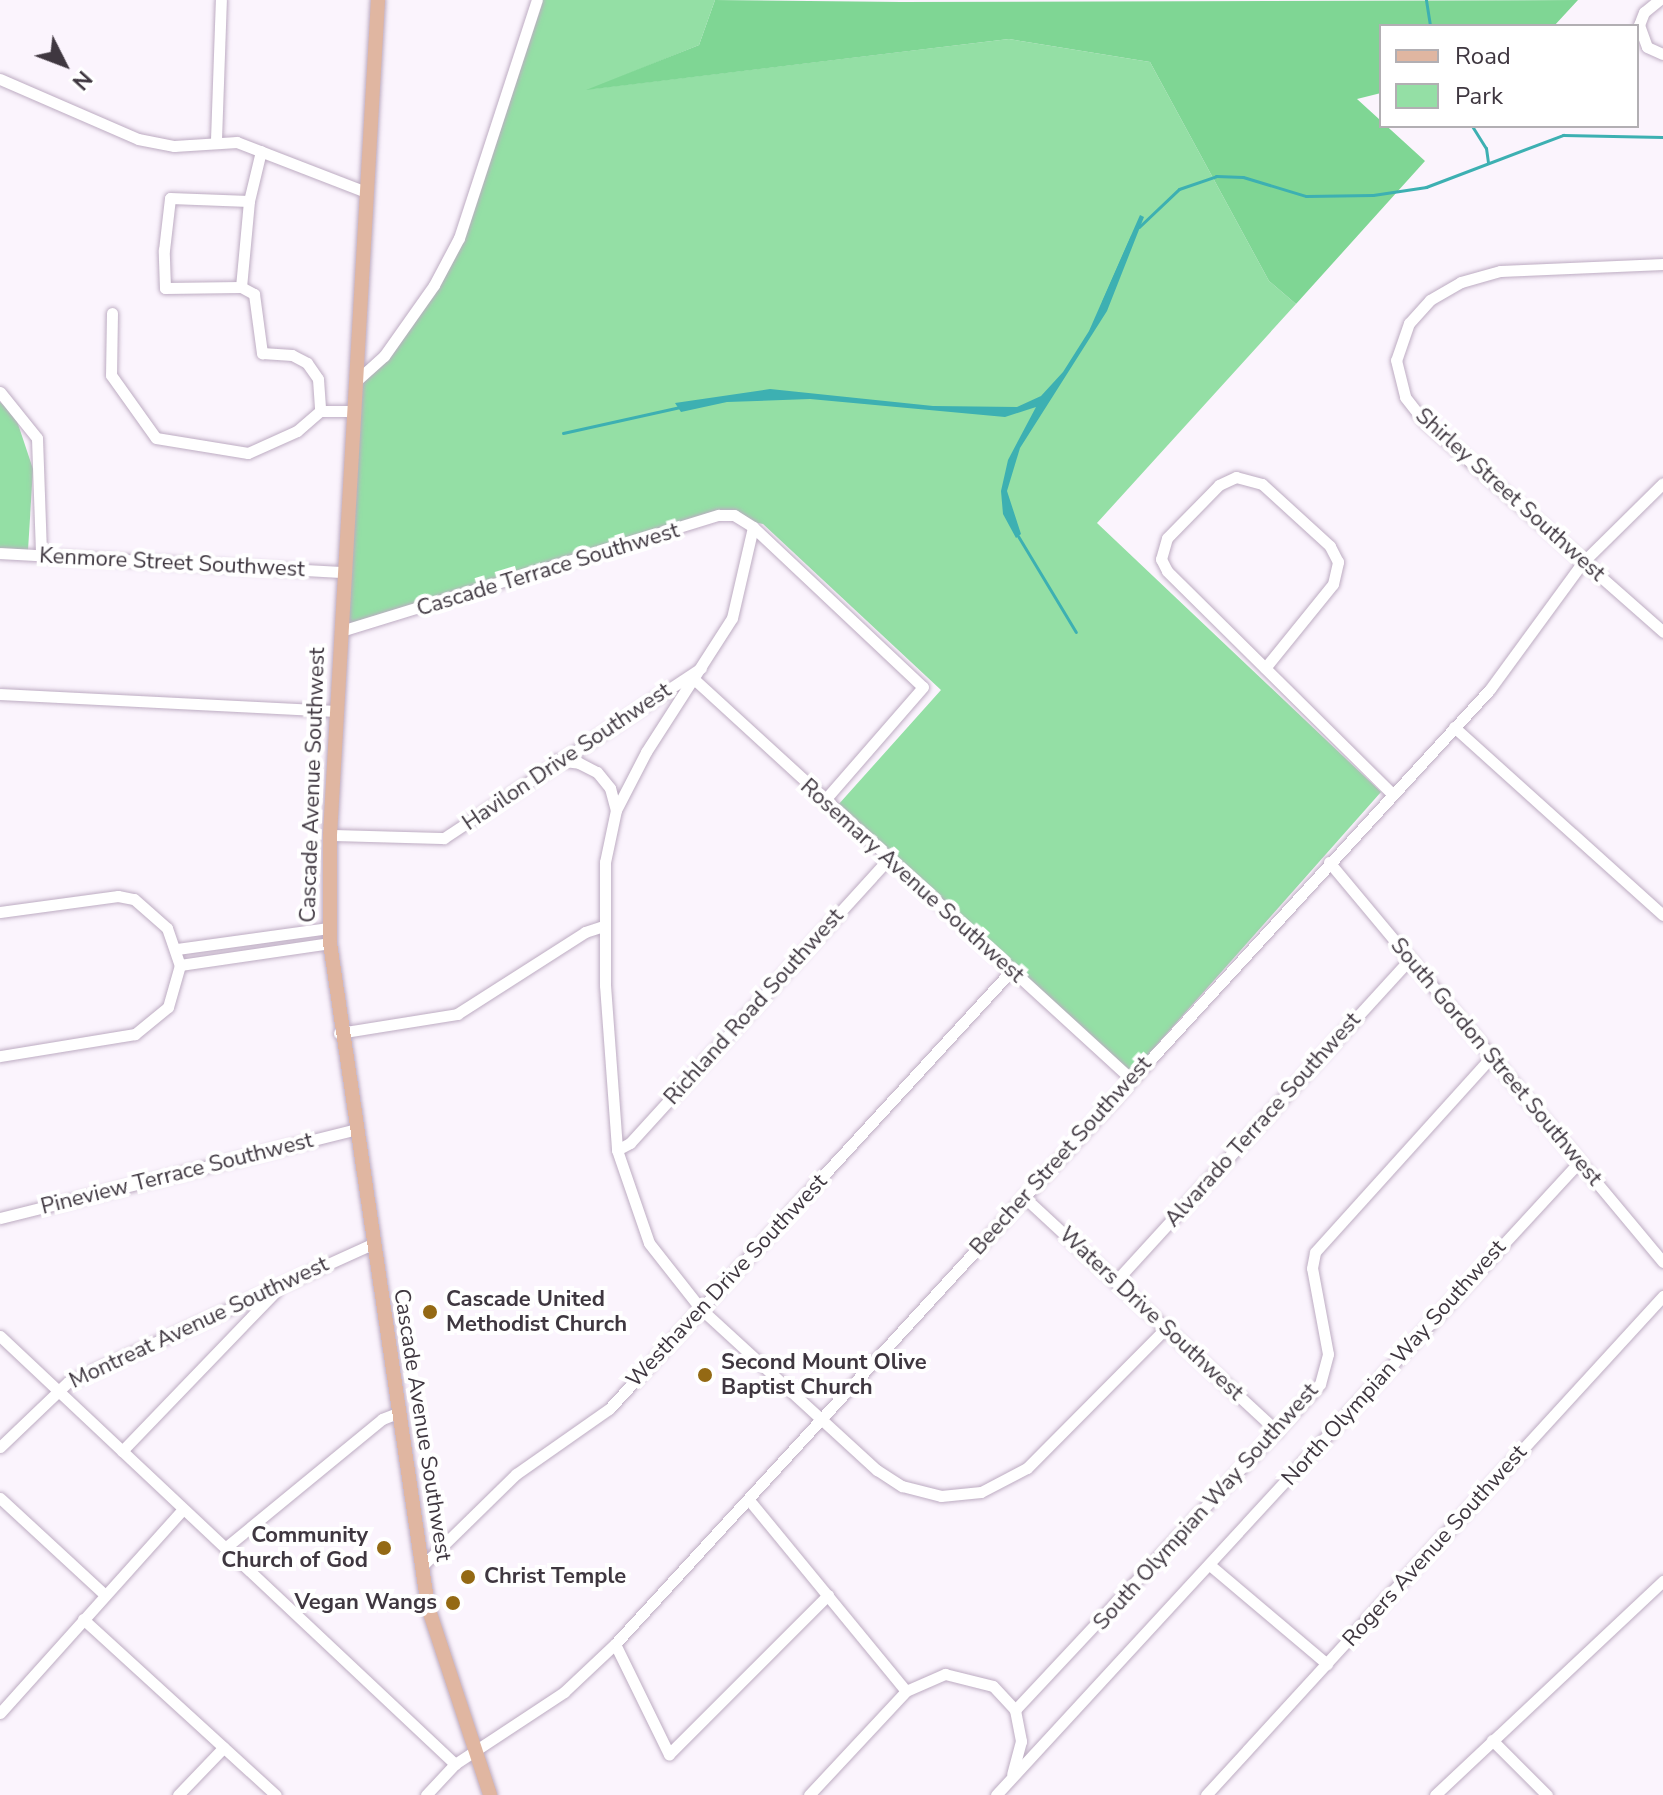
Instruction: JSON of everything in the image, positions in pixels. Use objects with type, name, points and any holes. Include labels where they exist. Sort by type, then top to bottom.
[{"type":"main road","name":"Cascade Avenue Southwest","points":[[378,0],[336,711],[329,935],[339,1033],[421,1567],[438,1645],[490,1795]]},
{"type":"street","points":[[216,140],[221,0]]},
{"type":"street","points":[[355,382],[384,356],[434,285],[459,238],[537,0]]},
{"type":"street","points":[[1659,0],[1644,12],[1639,25],[1647,47],[1663,54]]},
{"type":"street","points":[[0,79],[138,139],[174,146],[216,140],[261,151],[366,192]]},
{"type":"street","points":[[241,287],[249,201],[261,151]]},
{"type":"street","points":[[249,201],[170,198],[164,250],[165,288],[241,287],[254,294],[262,353],[292,355],[307,363],[318,379],[320,411]]},
{"type":"street","name":"Shirley Street Southwest","points":[[1663,264],[1484,274],[1430,300],[1409,323],[1398,346],[1400,386],[1424,421],[1663,632]]},
{"type":"street","points":[[112,313],[111,375],[156,438],[248,453],[297,431],[320,411],[354,411]]},
{"type":"street","points":[[0,392],[26,419],[37,438],[42,472],[41,555]]},
{"type":"street","points":[[1265,668],[1333,584],[1338,562],[1330,546],[1262,484],[1236,477],[1219,485],[1167,538],[1161,559],[1167,571],[1392,794]]},
{"type":"street","name":"Beecher Street Southwest","points":[[426,1795],[455,1764],[564,1692],[615,1644],[1511,664],[1583,562],[1663,483]]},
{"type":"street","name":"Cascade Terrace Southwest","points":[[341,631],[719,515],[734,515],[753,527]]},
{"type":"street","points":[[753,527],[732,618],[705,666],[646,752],[616,810],[605,862],[604,926],[617,1150],[649,1243],[701,1309],[822,1420],[902,1486],[941,1496],[981,1492],[1027,1468],[1166,1328]]},
{"type":"street","points":[[753,527],[923,687],[824,801]]},
{"type":"street","name":"Kenmore Street Southwest","points":[[0,553],[344,572]]},
{"type":"street","name":"Havilon Drive Southwest","points":[[330,835],[444,838],[555,760],[705,666]]},
{"type":"street","name":"Rosemary Avenue Southwest","points":[[695,680],[1131,1079]]},
{"type":"street","points":[[0,694],[336,711]]},
{"type":"street","points":[[1454,727],[1663,915]]},
{"type":"street","points":[[555,760],[579,763],[597,772],[610,788],[616,810]]},
{"type":"street","name":"Richland Road Southwest","points":[[617,1150],[630,1143],[888,859]]},
{"type":"street","name":"South Gordon Street Southwest","points":[[1329,862],[1663,1262]]},
{"type":"street","points":[[0,912],[118,896],[147,908],[167,928],[177,949],[180,965],[168,1007],[135,1034],[0,1056]]},
{"type":"street","points":[[339,1033],[457,1014],[585,932],[604,926]]},
{"type":"street","points":[[177,949],[329,935]]},
{"type":"street","points":[[180,965],[329,935]]},
{"type":"street","name":"Alvarado Terrace Southwest","points":[[1115,1282],[1410,959]]},
{"type":"street","name":"Westhaven Drive Southwest","points":[[421,1567],[516,1474],[609,1409],[1011,971]]},
{"type":"street","name":"South Olympian Way Southwest","points":[[1015,1710],[1277,1431],[1327,1371],[1312,1268],[1315,1252],[1491,1057]]},
{"type":"street","name":"Pineview Terrace Southwest","points":[[0,1218],[354,1130]]},
{"type":"street","name":"North Olympian Way Southwest","points":[[996,1795],[1211,1566],[1579,1162]]},
{"type":"street","name":"Waters Drive Southwest","points":[[1024,1197],[1277,1431]]},
{"type":"street","name":"Montreat Avenue Southwest","points":[[0,1447],[56,1389],[372,1244]]},
{"type":"street","points":[[122,1451],[282,1284]]},
{"type":"street","name":"Rogers Avenue Southwest","points":[[1206,1795],[1663,1296]]},
{"type":"street","points":[[0,1336],[455,1764]]},
{"type":"street","points":[[225,1548],[382,1419],[398,1413]]},
{"type":"street","points":[[0,1498],[103,1593]]},
{"type":"street","points":[[749,1500],[906,1691]]},
{"type":"street","points":[[0,1713],[103,1593],[183,1509]]},
{"type":"street","points":[[1211,1566],[1327,1664]]},
{"type":"street","points":[[1435,1795],[1663,1581]]},
{"type":"street","points":[[615,1644],[669,1754],[828,1595]]},
{"type":"street","points":[[83,1619],[276,1795]]},
{"type":"street","points":[[809,1795],[906,1691],[930,1676],[959,1674],[993,1686],[1015,1710],[1021,1741],[1010,1781]]},
{"type":"street","points":[[1492,1740],[1547,1795]]},
{"type":"street","points":[[178,1795],[224,1747]]},
{"type":"green space","points":[[535,0],[715,0],[699,45],[591,89],[1009,39],[1150,62],[1269,281],[1296,304],[1097,523],[1381,792],[1130,1075],[838,805],[941,690],[763,524],[715,515],[340,636],[350,377],[382,353],[446,266]]},
{"type":"green space","points":[[715,0],[1578,0],[1556,24],[1379,24],[1379,94],[1357,99],[1379,119],[1379,128],[1389,128],[1425,161],[1296,304],[1269,281],[1150,62],[1009,39],[586,90],[699,45]]},
{"type":"green space","points":[[0,402],[15,415],[33,469],[28,550],[0,549]]},
{"type":"water","points":[[1140,215],[1144,217],[1107,311],[1020,448],[1007,491],[1021,534],[1016,538],[1003,514],[1001,491],[1008,460],[1036,407],[1005,417],[810,399],[727,402],[681,412],[675,403],[770,389],[933,406],[1017,407],[1041,396],[1063,372],[1089,331]]},
{"type":"waterway","points":[[1426,0],[1430,24]]},
{"type":"waterway","points":[[1473,128],[1486,148],[1488,162]]},
{"type":"waterway","points":[[1139,227],[1179,189],[1216,176],[1243,177],[1306,196],[1373,195],[1426,187],[1563,135],[1663,137]]},
{"type":"waterway","points":[[1103,302],[1132,236]]},
{"type":"waterway","points":[[563,433],[680,407]]},
{"type":"waterway","points":[[1018,536],[1076,632]]},
{"type":"place","name":"Cascade United Methodist Church","points":[[430,1312]]},
{"type":"place","name":"Second Mount Olive Baptist Church","points":[[705,1375]]},
{"type":"place","name":"Community Church of God","points":[[384,1548]]},
{"type":"place","name":"Christ Temple","points":[[468,1577]]},
{"type":"place","name":"Vegan Wangs","points":[[453,1603]]}]
